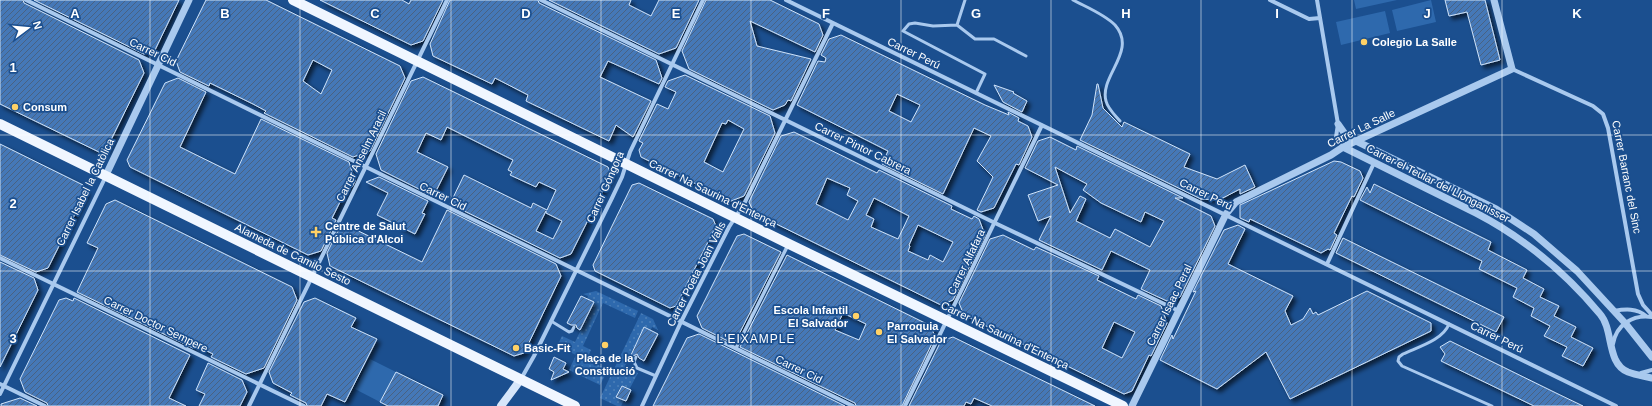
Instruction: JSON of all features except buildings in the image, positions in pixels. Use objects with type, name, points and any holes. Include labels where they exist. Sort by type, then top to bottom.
[{"type":"main road","name":"Carrer Na Saurina d'Entença","points":[[294,0],[788,244],[1123,406]]},
{"type":"main road","name":"Alameda de Camilo Sesto","points":[[0,124],[575,406]]},
{"type":"main road","points":[[501,406],[521,379]]},
{"type":"street","name":"Carrer Cid","points":[[26,0],[158,64],[365,168],[852,406]]},
{"type":"street","name":"Carrer Isabel la Catòlica","points":[[0,394],[2,385],[106,175],[189,0]]},
{"type":"street","name":"Carrer Anselm Aracil","points":[[249,406],[447,0]]},
{"type":"street","name":"Carrer Pintor Cabrera","points":[[541,0],[995,223],[1179,311]]},
{"type":"street","name":"Carrer Góngora","points":[[521,379],[529,366],[622,177],[630,152],[703,0]]},
{"type":"street","name":"Carrer Perú","points":[[786,0],[1616,406]]},
{"type":"street","points":[[1270,0],[1309,19],[1320,18]]},
{"type":"street","points":[[1317,0],[1338,124],[1336,137],[1343,147]]},
{"type":"street","points":[[1494,0],[1512,69]]},
{"type":"street","name":"Carrer Poeta Joan Valls","points":[[642,406],[681,322],[735,217],[744,204],[833,23]]},
{"type":"street","name":"Carrer La Salle","points":[[1226,214],[1236,202],[1331,155],[1343,147],[1512,69]]},
{"type":"street","name":"Carrer Barranc del Sinc","points":[[1512,69],[1592,106],[1603,114],[1608,128],[1638,294],[1643,305],[1652,316]]},
{"type":"street","name":"Carrer el Teular del Llonganisser","points":[[1338,124],[1345,134],[1356,141],[1477,199],[1522,226],[1566,261],[1624,323],[1652,357]]},
{"type":"street","name":"Carrer Alfafara","points":[[905,406],[1042,125]]},
{"type":"street","name":"Carrer el Teular del Llonganisser","points":[[1343,147],[1489,220],[1538,252],[1566,277],[1601,315],[1607,328],[1613,355],[1622,368],[1628,372],[1652,378]]},
{"type":"street","points":[[1327,264],[1374,163]]},
{"type":"street","name":"Carrer Isaac Peral","points":[[1132,406],[1226,214]]},
{"type":"street","points":[[736,348],[788,244]]},
{"type":"street","name":"Carrer Doctor Sempere","points":[[0,258],[304,406]]},
{"type":"street","points":[[1613,311],[1629,309],[1640,311],[1646,316]]},
{"type":"street","points":[[1612,348],[1616,333],[1624,323],[1638,317],[1652,316]]},
{"type":"street","points":[[1636,374],[1652,370]]},
{"type":"street","points":[[2,385],[46,406]]},
{"type":"lane","points":[[956,25],[965,0]]},
{"type":"lane","points":[[1073,0],[1115,25],[1120,34],[1122,45],[1121,52],[1118,64],[1107,83],[1106,99],[1108,106],[1120,121]]},
{"type":"lane","points":[[976,93],[985,74],[903,31],[908,24],[915,23],[933,26],[956,25],[975,39],[994,39],[1026,56]]},
{"type":"lane","points":[[551,320],[568,332],[572,331],[574,327]]},
{"type":"lane","points":[[1449,324],[1447,329],[1441,335],[1403,354],[1399,357],[1398,361],[1402,366],[1492,406]]},
{"type":"lane","points":[[636,357],[634,362],[637,368],[656,376]]},
{"type":"shaded area","points":[[1354,0],[1397,0],[1356,9]]},
{"type":"shaded area","points":[[1431,0],[1436,22],[1397,31],[1392,10]]},
{"type":"shaded area","points":[[1385,11],[1390,33],[1341,45],[1336,22]]},
{"type":"shaded area","points":[[596,291],[638,311],[635,318],[603,303],[583,346],[591,350],[587,359],[608,370],[600,385],[569,370],[576,355],[557,346],[562,336],[575,342],[594,303],[587,299],[588,296],[583,294]]},
{"type":"shaded area","points":[[641,313],[653,319],[658,330],[652,327],[651,330],[644,327],[625,366],[638,373],[629,390],[621,386],[616,396],[624,400],[621,406],[617,406],[600,398]]},
{"type":"shaded area","points":[[370,359],[396,372],[380,402],[355,389]]},
{"type":"place","name":"Colegio La Salle","points":[[1364,42]]},
{"type":"place","name":"Consum","points":[[15,107]]},
{"type":"place","name":"Centre de Salut Pública d'Alcoi","points":[[316,232]]},
{"type":"place","name":"Escola Infantil El Salvador","points":[[856,316]]},
{"type":"place","name":"Parroquia El Salvador","points":[[879,332]]},
{"type":"place","name":"Plaça de la Constitució","points":[[605,345]]},
{"type":"place","name":"Basic-Fit","points":[[516,348]]},
{"type":"district","name":"L'EIXAMPLE","points":[[756,339]]}]
